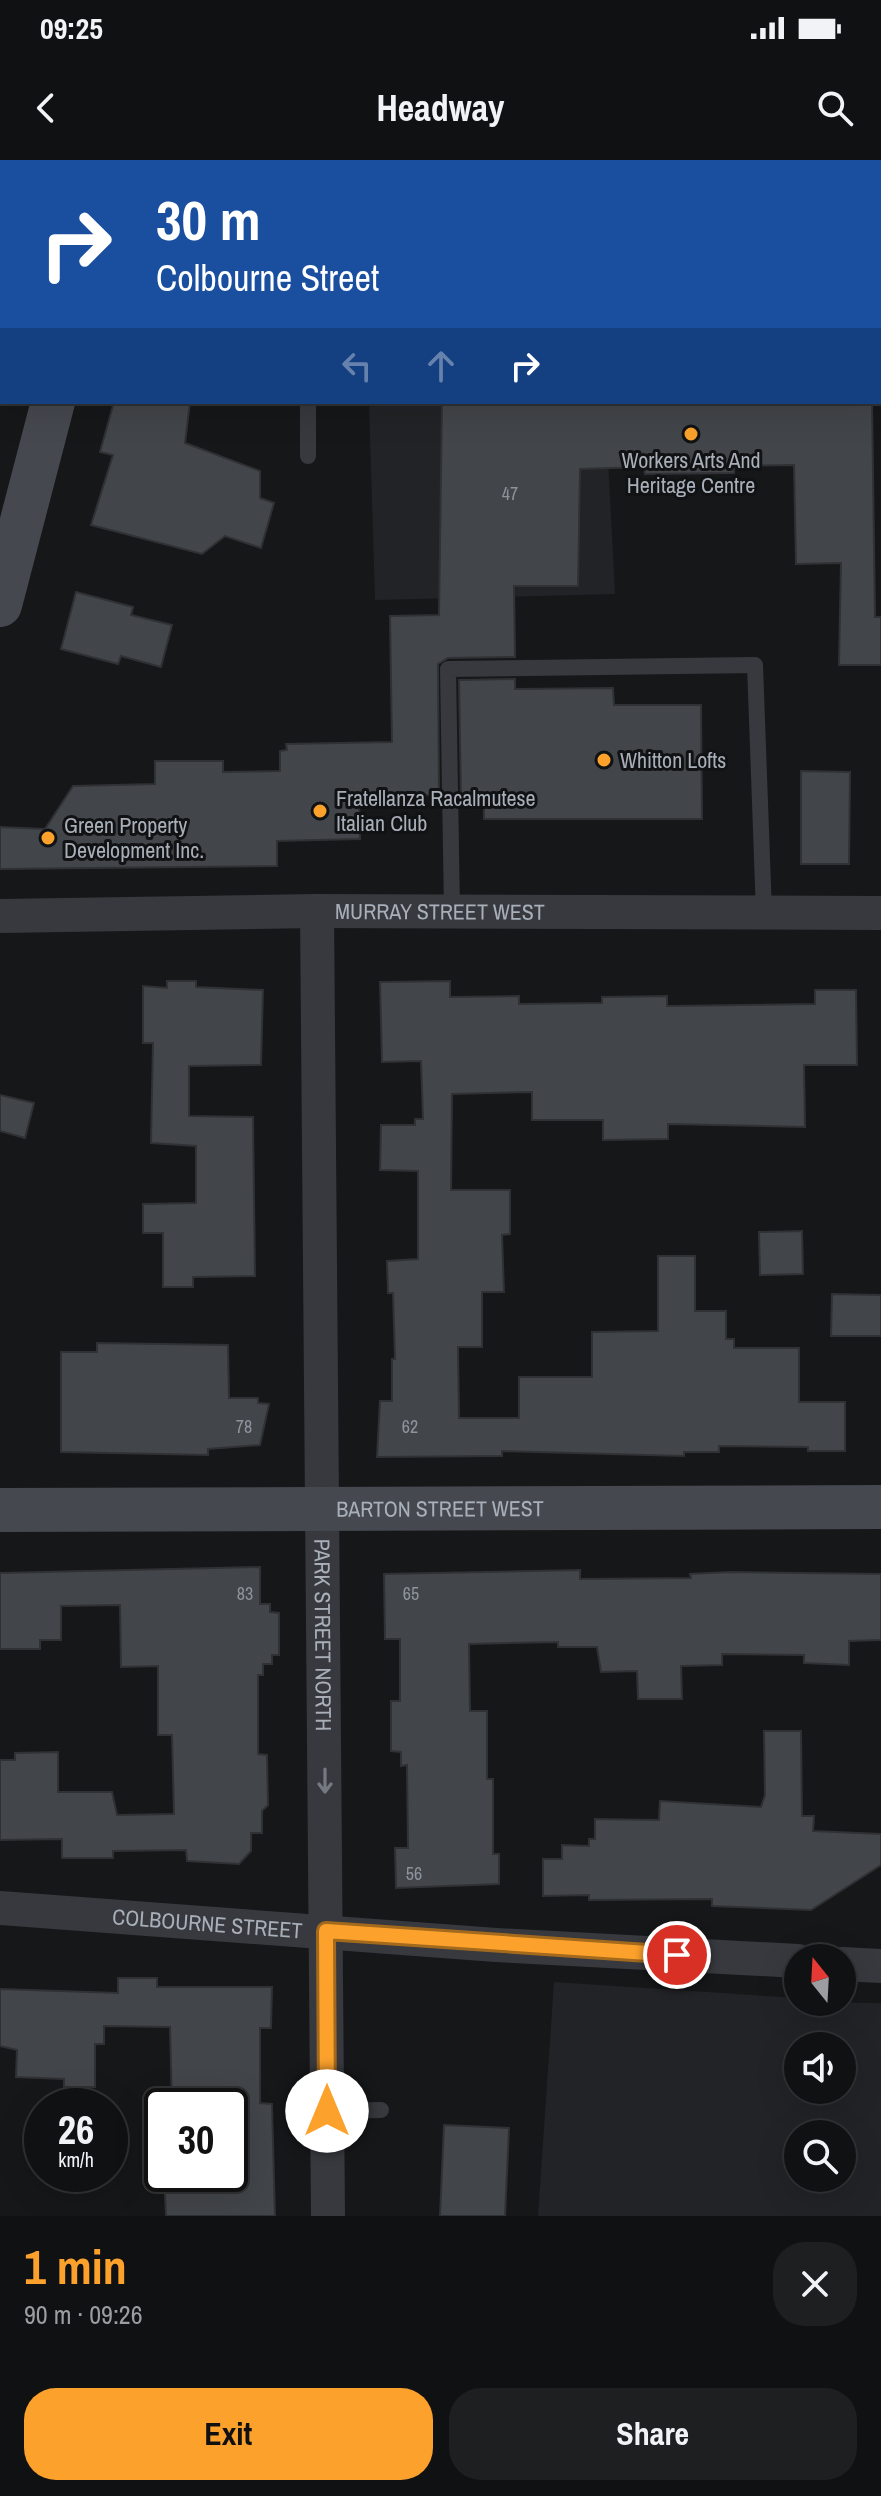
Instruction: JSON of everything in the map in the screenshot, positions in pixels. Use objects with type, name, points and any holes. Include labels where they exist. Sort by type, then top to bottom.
[{"type":"street","points":[[0,605],[52,404]]},
{"type":"street","name":"MURRAY STREET WEST","points":[[0,916],[317,911],[881,913]]},
{"type":"street","name":"PARK STREET NORTH","points":[[317,911],[325,1507],[328,2216]]},
{"type":"street","name":"BARTON STREET WEST","points":[[0,1510],[881,1507]]},
{"type":"street","name":"COLBOURNE STREET","points":[[0,1908],[496,1945],[784,1960]]},
{"type":"street","points":[[856,1965],[881,1966]]},
{"type":"lane","points":[[308,404],[308,456]]},
{"type":"lane","points":[[452,911],[448,669],[755,665],[764,913]]},
{"type":"lane","points":[[327,2111],[381,2110]]},
{"type":"shaded area","points":[[369,404],[605,404],[615,594],[375,600]]},
{"type":"shaded area","points":[[554,1982],[784,1997],[784,2016],[856,2016],[856,2003],[881,2003],[881,2216],[538,2216]]},
{"type":"building","points":[[113,404],[190,404],[185,443],[260,471],[260,498],[274,503],[261,548],[225,536],[202,554],[91,525],[113,455],[100,452]]},
{"type":"building","points":[[442,404],[872,404],[875,617],[881,617],[881,665],[839,665],[841,563],[796,564],[794,465],[734,466],[734,473],[645,474],[644,467],[580,469],[578,586],[514,586],[515,657],[448,658],[438,664],[439,795],[359,796],[360,839],[277,841],[277,866],[0,869],[0,827],[45,829],[73,786],[155,784],[155,761],[223,761],[223,772],[280,771],[280,751],[287,750],[286,744],[392,742],[390,616],[439,615]]},
{"type":"building","points":[[76,592],[133,607],[131,615],[172,625],[161,667],[121,656],[118,664],[61,649]]},
{"type":"building","name":"Whitton Lofts","points":[[515,679],[515,689],[613,688],[614,705],[701,705],[702,819],[484,819],[484,806],[470,806],[470,795],[461,795],[459,680]]},
{"type":"building","points":[[801,771],[850,772],[849,864],[801,864]]},
{"type":"building","points":[[167,981],[196,981],[196,987],[263,990],[261,1065],[189,1066],[189,1116],[253,1117],[255,1276],[193,1277],[193,1287],[163,1287],[163,1233],[143,1233],[143,1204],[196,1203],[196,1146],[151,1143],[153,1043],[143,1043],[143,986],[167,988]]},
{"type":"building","points":[[450,981],[450,997],[519,996],[519,1004],[602,1003],[602,997],[667,996],[667,1006],[815,1004],[815,990],[856,990],[857,1065],[804,1065],[805,1127],[668,1124],[668,1139],[603,1140],[603,1120],[532,1120],[532,1092],[452,1094],[451,1190],[510,1190],[510,1234],[502,1235],[504,1292],[482,1292],[482,1347],[458,1347],[459,1418],[519,1418],[519,1377],[592,1377],[592,1332],[658,1331],[658,1256],[695,1256],[695,1311],[726,1311],[726,1339],[734,1339],[734,1348],[799,1348],[799,1402],[845,1402],[845,1451],[808,1451],[808,1447],[719,1446],[719,1452],[684,1452],[684,1456],[502,1451],[502,1456],[377,1457],[380,1401],[392,1401],[392,1359],[395,1359],[393,1293],[388,1293],[387,1261],[418,1259],[418,1171],[380,1170],[381,1125],[415,1125],[415,1119],[423,1119],[421,1061],[382,1062],[380,982]]},
{"type":"building","points":[[0,1095],[34,1103],[25,1138],[0,1131]]},
{"type":"building","points":[[802,1231],[803,1274],[760,1275],[759,1232]]},
{"type":"building","points":[[832,1294],[881,1295],[881,1336],[831,1336]]},
{"type":"building","points":[[97,1343],[228,1345],[229,1398],[258,1398],[258,1403],[269,1404],[260,1445],[208,1449],[208,1455],[61,1452],[61,1352],[97,1352]]},
{"type":"building","points":[[260,1567],[260,1604],[270,1604],[270,1612],[279,1613],[279,1655],[272,1655],[272,1664],[263,1664],[263,1675],[258,1675],[258,1754],[267,1755],[268,1805],[262,1811],[262,1833],[251,1833],[251,1851],[239,1864],[187,1861],[186,1850],[113,1851],[113,1858],[62,1858],[62,1839],[0,1840],[0,1760],[15,1760],[15,1753],[58,1752],[58,1792],[112,1792],[117,1815],[174,1814],[172,1735],[158,1735],[158,1666],[121,1667],[120,1605],[61,1606],[61,1640],[40,1640],[40,1649],[0,1649],[0,1573]]},
{"type":"building","points":[[580,1570],[580,1579],[691,1578],[690,1574],[731,1572],[881,1574],[881,1640],[849,1641],[849,1665],[804,1663],[804,1655],[722,1654],[722,1665],[681,1666],[682,1699],[638,1699],[637,1671],[601,1672],[597,1647],[558,1647],[558,1642],[469,1644],[470,1711],[487,1711],[487,1779],[493,1779],[493,1854],[499,1854],[499,1884],[396,1888],[395,1848],[408,1848],[407,1765],[401,1766],[401,1752],[391,1751],[391,1701],[400,1701],[400,1639],[385,1639],[384,1574]]},
{"type":"building","points":[[764,1731],[801,1731],[802,1816],[814,1816],[813,1831],[881,1834],[881,1865],[811,1910],[712,1906],[712,1899],[589,1900],[589,1895],[543,1896],[543,1859],[562,1859],[562,1845],[589,1846],[589,1839],[595,1839],[595,1819],[659,1820],[660,1801],[761,1807],[765,1795]]},
{"type":"building","points":[[118,1978],[157,1978],[157,1987],[272,1987],[271,2028],[260,2028],[260,2103],[272,2104],[275,2216],[166,2216],[165,2192],[248,2192],[248,2088],[172,2088],[170,2027],[104,2026],[104,2044],[95,2044],[95,2087],[64,2087],[64,2079],[16,2077],[17,2050],[0,2046],[0,1989],[118,1993]]},
{"type":"building","points":[[444,2125],[509,2128],[505,2216],[440,2216]]},
{"type":"place","name":"Workers Arts And Heritage Centre","points":[[691,434]]},
{"type":"place","name":"Whitton Lofts","points":[[604,760]]},
{"type":"place","name":"Fratellanza Racalmutese Italian Club","points":[[320,811]]},
{"type":"place","name":"Green Property Development Inc.","points":[[48,838]]},
{"type":"route","points":[[327,2111],[326,1931],[677,1955]]}]
